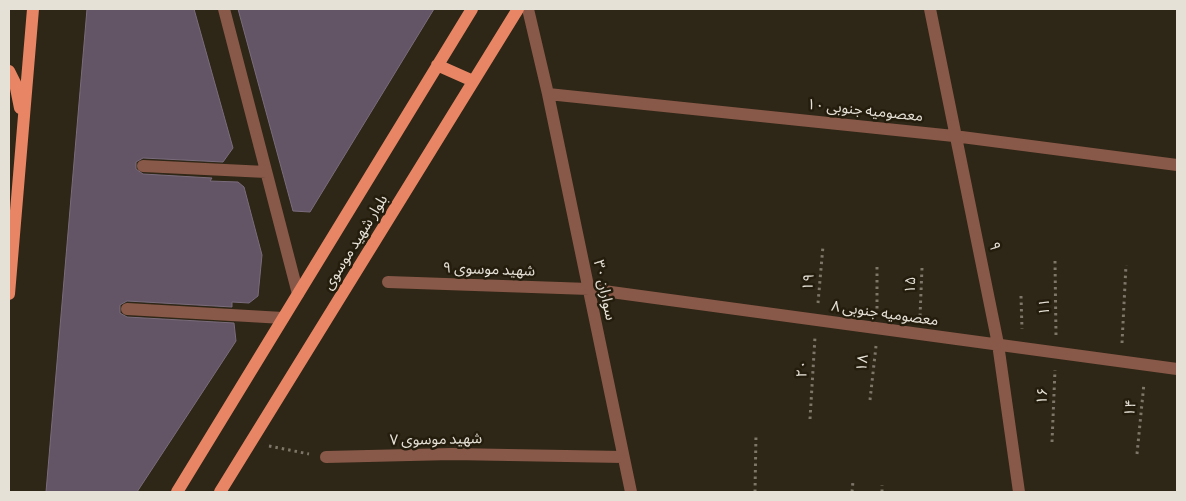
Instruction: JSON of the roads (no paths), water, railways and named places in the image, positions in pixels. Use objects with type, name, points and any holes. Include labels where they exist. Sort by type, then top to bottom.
[{"type":"main road","points":[[9,294],[33,9]]},
{"type":"main road","name":"بلوار شهید موسوی","points":[[177,492],[472,9]]},
{"type":"main road","name":"بلوار شهید موسوی","points":[[220,492],[518,9]]},
{"type":"main road","points":[[437,65],[473,81]]},
{"type":"main road","points":[[9,71],[16,83],[19,96],[23,135]]},
{"type":"street","points":[[224,9],[298,294]]},
{"type":"street","name":"سواران ۳۰","points":[[528,9],[548,94],[630,492]]},
{"type":"street","name":"۹","points":[[930,9],[954,136],[998,344],[1019,492]]},
{"type":"street","name":"معصومیه جنوبی ۱۰","points":[[548,94],[954,136],[1177,165]]},
{"type":"street","points":[[143,166],[266,172]]},
{"type":"street","name":"شهید موسوی ۹","points":[[388,282],[588,289]]},
{"type":"street","name":"معصومیه جنوبی ۸","points":[[588,289],[1177,369]]},
{"type":"street","points":[[127,309],[283,318]]},
{"type":"street","name":"شهید موسوی ۷","points":[[326,457],[452,454],[623,457]]}]
